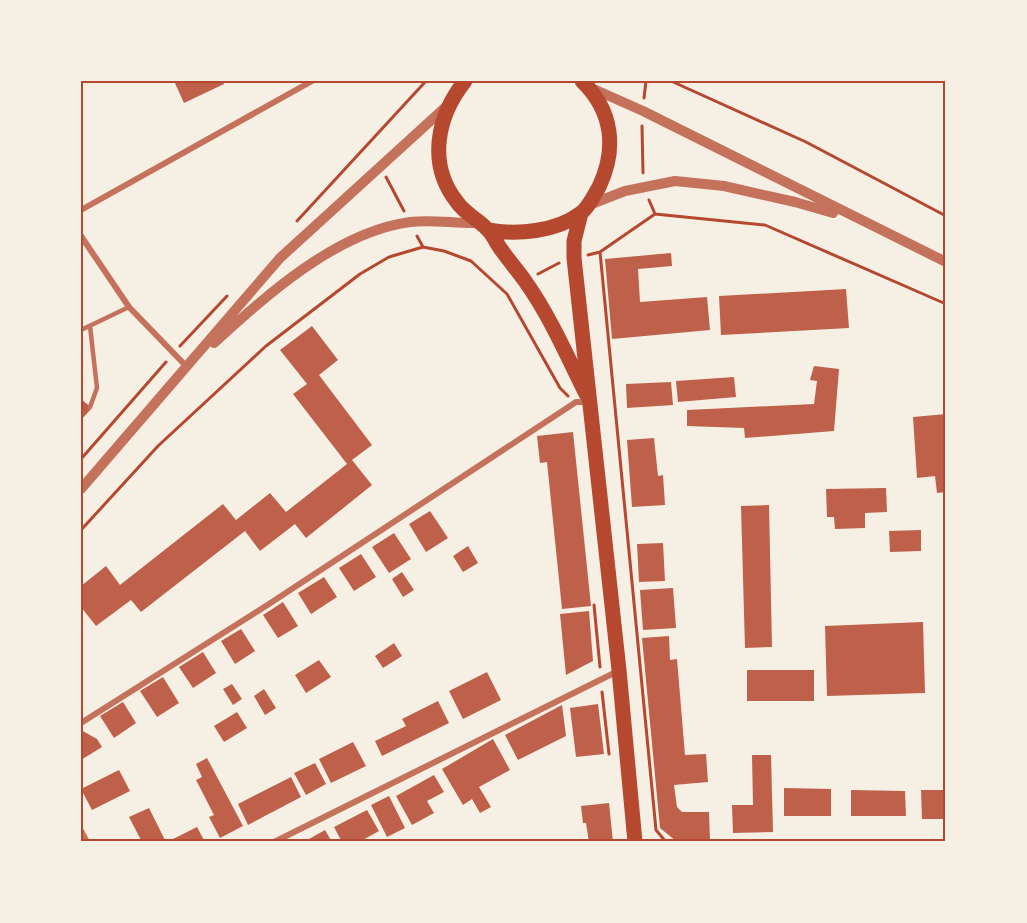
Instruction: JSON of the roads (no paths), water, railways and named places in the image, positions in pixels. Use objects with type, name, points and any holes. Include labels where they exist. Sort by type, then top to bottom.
[{"type":"main road","points":[[464,81],[449,104],[439,136],[438,154],[447,188],[457,202],[483,226],[526,282],[557,334],[583,402]]},
{"type":"main road","points":[[586,84],[598,98],[606,116],[610,135],[610,154],[605,173],[585,209],[574,241],[583,402],[619,670],[634,842]]},
{"type":"main road","points":[[483,226],[513,233],[528,232],[560,224],[585,209]]},
{"type":"street","points":[[81,210],[312,81]]},
{"type":"street","points":[[586,84],[946,262]]},
{"type":"street","points":[[81,489],[280,258],[449,104]]},
{"type":"street","points":[[585,209],[625,191],[675,181],[724,186],[795,202],[862,222]]},
{"type":"street","points":[[187,367],[262,300],[314,261],[351,241],[410,222],[483,226]]},
{"type":"street","points":[[81,236],[129,306],[187,367]]},
{"type":"street","points":[[81,723],[583,402]]},
{"type":"street","points":[[274,842],[619,670]]},
{"type":"street","points":[[81,831],[87,842]]},
{"type":"lane","points":[[81,330],[129,306]]},
{"type":"lane","points":[[90,326],[97,388],[90,406]]}]
